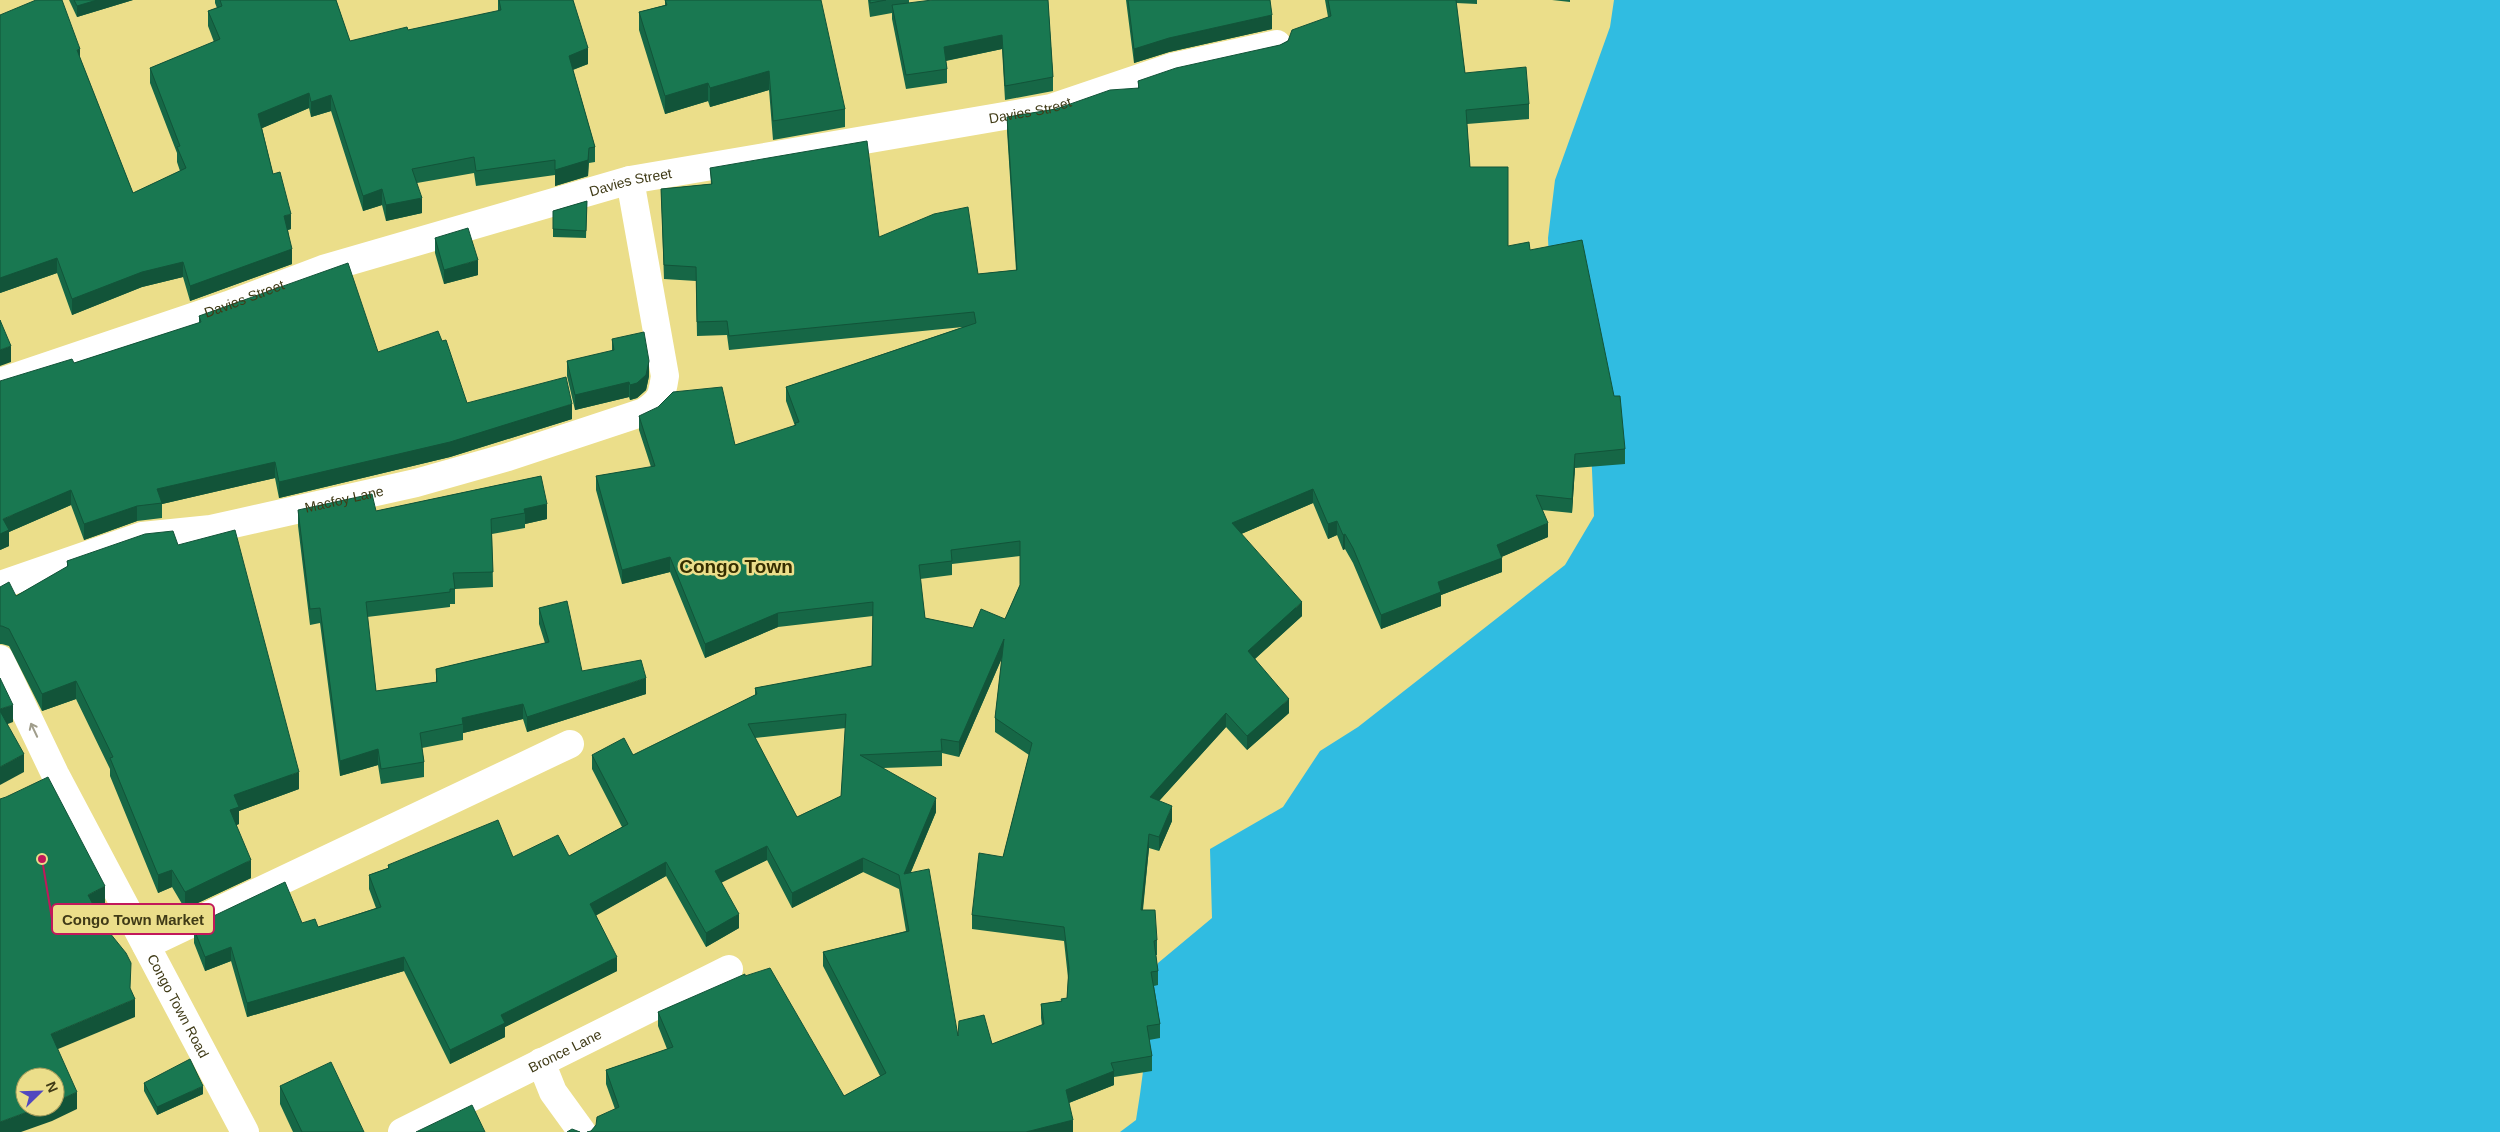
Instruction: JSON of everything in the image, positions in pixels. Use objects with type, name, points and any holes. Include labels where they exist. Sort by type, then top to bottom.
[{"type":"street","name":"Davies Street","points":[[0,382],[228,305],[323,270],[630,180],[1051,108],[1172,66],[1277,44]]},
{"type":"street","name":"Macfoy Lane","points":[[0,585],[142,536],[212,529],[416,483],[508,457],[644,412],[657,404],[663,393],[665,376],[630,180]]},
{"type":"street","name":"Congo Town Road","points":[[0,659],[43,780],[146,945],[245,1132]]},
{"type":"street","points":[[146,945],[570,744]]},
{"type":"street","name":"Bronce Lane","points":[[402,1132],[729,969]]},
{"type":"street","points":[[541,1062],[553,1092],[582,1132]]},
{"type":"water","points":[[1614,0],[2500,0],[2500,1132],[1120,1132],[1136,1120],[1158,963],[1212,918],[1210,849],[1283,807],[1320,751],[1358,727],[1565,565],[1594,516],[1591,448],[1552,336],[1548,238],[1555,180],[1610,27]]},
{"type":"building","points":[[36,0],[62,0],[80,49],[77,50],[133,193],[186,168],[177,147],[180,146],[150,68],[220,39],[208,11],[222,6],[220,0],[336,0],[350,41],[407,27],[408,30],[501,10],[499,0],[573,0],[588,48],[569,56],[595,147],[589,148],[588,160],[555,170],[555,160],[476,171],[474,157],[412,169],[422,198],[386,205],[382,189],[363,196],[331,95],[311,102],[309,93],[258,114],[273,174],[280,172],[291,214],[284,216],[292,249],[190,286],[183,262],[142,272],[72,299],[57,258],[0,278],[0,15]]},
{"type":"building","points":[[74,0],[97,0],[77,6]]},
{"type":"building","points":[[665,0],[821,0],[845,109],[773,121],[769,71],[710,88],[708,83],[665,96],[639,12],[667,5]]},
{"type":"building","points":[[870,0],[886,0],[870,3]]},
{"type":"building","points":[[932,0],[1048,0],[1053,77],[1005,86],[1002,35],[944,47],[947,69],[906,75],[892,5]]},
{"type":"building","points":[[1128,0],[1270,0],[1272,15],[1169,38],[1134,49]]},
{"type":"building","points":[[1328,0],[1456,0],[1465,73],[1526,67],[1529,104],[1466,110],[1470,167],[1508,167],[1508,246],[1529,242],[1530,250],[1582,240],[1614,396],[1620,396],[1625,449],[1575,454],[1572,499],[1536,495],[1548,523],[1497,545],[1502,558],[1438,582],[1441,592],[1381,615],[1353,548],[1345,534],[1343,535],[1337,521],[1328,524],[1313,489],[1232,523],[1302,602],[1248,651],[1289,699],[1247,736],[1226,713],[1150,797],[1172,806],[1159,837],[1149,834],[1141,910],[1155,910],[1157,940],[1154,941],[1158,971],[1151,972],[1160,1024],[1147,1026],[1152,1056],[1111,1063],[1114,1071],[1066,1090],[1073,1120],[1026,1132],[587,1132],[591,1131],[596,1125],[597,1117],[619,1107],[606,1070],[673,1047],[658,1012],[745,974],[745,976],[770,968],[844,1096],[886,1073],[823,952],[909,931],[899,875],[863,858],[792,893],[767,846],[715,871],[739,914],[706,933],[666,862],[590,904],[617,957],[501,1015],[505,1023],[450,1050],[404,957],[247,1003],[231,947],[205,957],[194,929],[203,925],[201,922],[285,882],[302,923],[315,919],[318,927],[381,907],[369,875],[389,868],[388,865],[498,820],[513,857],[558,835],[569,856],[628,824],[592,755],[624,738],[633,755],[757,694],[755,688],[872,666],[873,602],[778,613],[705,644],[670,557],[622,570],[596,476],[655,466],[639,416],[658,407],[673,392],[722,387],[735,445],[796,425],[795,423],[799,422],[786,387],[976,323],[974,312],[729,336],[727,321],[697,322],[696,267],[664,265],[661,189],[712,184],[710,168],[867,141],[879,237],[934,214],[968,207],[978,274],[1017,270],[1007,117],[1056,109],[1110,90],[1139,88],[1138,81],[1176,68],[1280,45],[1288,41],[1292,30],[1331,16]],"holes":[[[1020,541],[1020,585],[1005,619],[981,609],[973,628],[925,618],[919,565],[952,561],[951,550]],[[1004,639],[995,718],[1032,743],[1003,857],[979,853],[972,915],[1064,927],[1069,968],[1067,998],[1061,999],[1062,1001],[1041,1004],[1044,1024],[992,1044],[984,1015],[959,1021],[958,1036],[929,869],[904,874],[936,798],[860,755],[942,751],[941,739],[959,742]],[[846,714],[841,796],[797,817],[748,724]]]},
{"type":"building","points":[[587,201],[586,231],[553,229],[553,211]]},
{"type":"building","points":[[468,228],[478,260],[444,270],[435,238]]},
{"type":"building","points":[[348,263],[378,352],[438,331],[442,341],[446,340],[467,403],[566,377],[572,404],[450,442],[279,482],[275,462],[157,489],[162,503],[137,506],[84,524],[71,490],[3,519],[9,530],[0,534],[0,381],[72,359],[74,363],[201,322],[199,316]]},
{"type":"building","points":[[0,320],[11,346],[0,350]]},
{"type":"building","points":[[644,332],[649,361],[646,375],[637,383],[630,385],[629,382],[575,395],[567,361],[614,350],[612,339]]},
{"type":"building","points":[[541,476],[547,504],[524,509],[525,513],[491,519],[493,572],[453,573],[455,589],[450,589],[450,592],[366,602],[376,691],[437,682],[436,669],[549,642],[539,608],[567,601],[582,671],[641,660],[646,678],[527,717],[523,704],[462,718],[463,724],[420,733],[424,762],[381,769],[378,749],[340,761],[320,608],[310,609],[298,510],[372,494],[376,511]]},
{"type":"building","points":[[235,530],[299,772],[234,795],[239,807],[230,810],[251,860],[185,892],[172,870],[158,875],[110,758],[113,757],[76,681],[42,694],[9,629],[0,626],[0,587],[9,582],[16,596],[68,566],[67,561],[145,534],[173,531],[178,545]]},
{"type":"building","points":[[0,678],[13,705],[0,709]]},
{"type":"building","points":[[0,711],[24,754],[0,767]]},
{"type":"building","points":[[48,777],[105,886],[88,895],[105,927],[126,953],[131,963],[130,988],[135,999],[51,1034],[77,1092],[65,1097],[65,1067],[15,1067],[15,1117],[0,1122],[0,799]]},
{"type":"building","points":[[190,1059],[203,1086],[157,1107],[144,1083]]},
{"type":"building","points":[[331,1062],[364,1132],[302,1132],[280,1086]]},
{"type":"building","points":[[472,1105],[485,1132],[416,1132]]},
{"type":"building","points":[[572,1129],[580,1132],[567,1132]]},
{"type":"place","name":"Congo Town Market","points":[[42,859]]},
{"type":"district","name":"Congo Town","points":[[736,566]]}]
